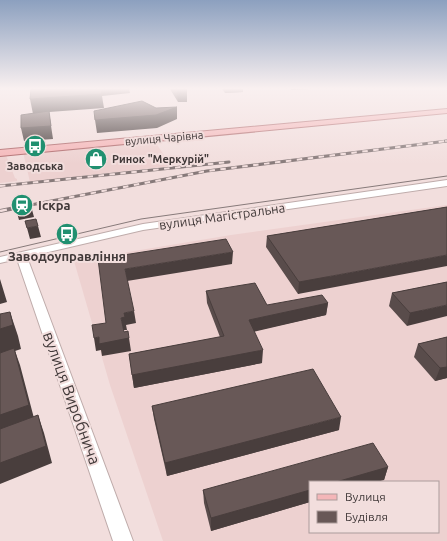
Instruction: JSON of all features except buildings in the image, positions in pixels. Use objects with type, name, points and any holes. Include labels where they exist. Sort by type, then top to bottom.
[{"type":"main road","name":"вулиця Чарівна","points":[[0,153],[423,114]]},
{"type":"street","name":"вулиця Магістральна","points":[[0,260],[143,227],[447,183]]},
{"type":"street","name":"вулиця Виробнича","points":[[20,255],[123,541]]},
{"type":"shaded area","name":"Ринок \"Меркурій\"","points":[[154,140],[171,166],[30,182],[23,152]]},
{"type":"shaded area","points":[[6,155],[17,181],[0,183],[0,156]]},
{"type":"shaded area","points":[[447,205],[447,541],[163,541],[110,385],[74,261],[231,235]]},
{"type":"tram line","points":[[0,252],[141,219],[447,176]]},
{"type":"railway","points":[[15,208],[207,171],[447,141],[445,141]]},
{"type":"railway","points":[[0,186],[229,162]]},
{"type":"railway","points":[[15,208],[20,207]]},
{"type":"railway","points":[[0,211],[15,208]]},
{"type":"place","name":"Заводська","points":[[35,146]]},
{"type":"place","name":"Ринок \"Меркурій\"","points":[[96,159]]},
{"type":"place","name":"Іскра","points":[[22,205]]},
{"type":"place","name":"Заводоуправління","points":[[67,234]]}]
